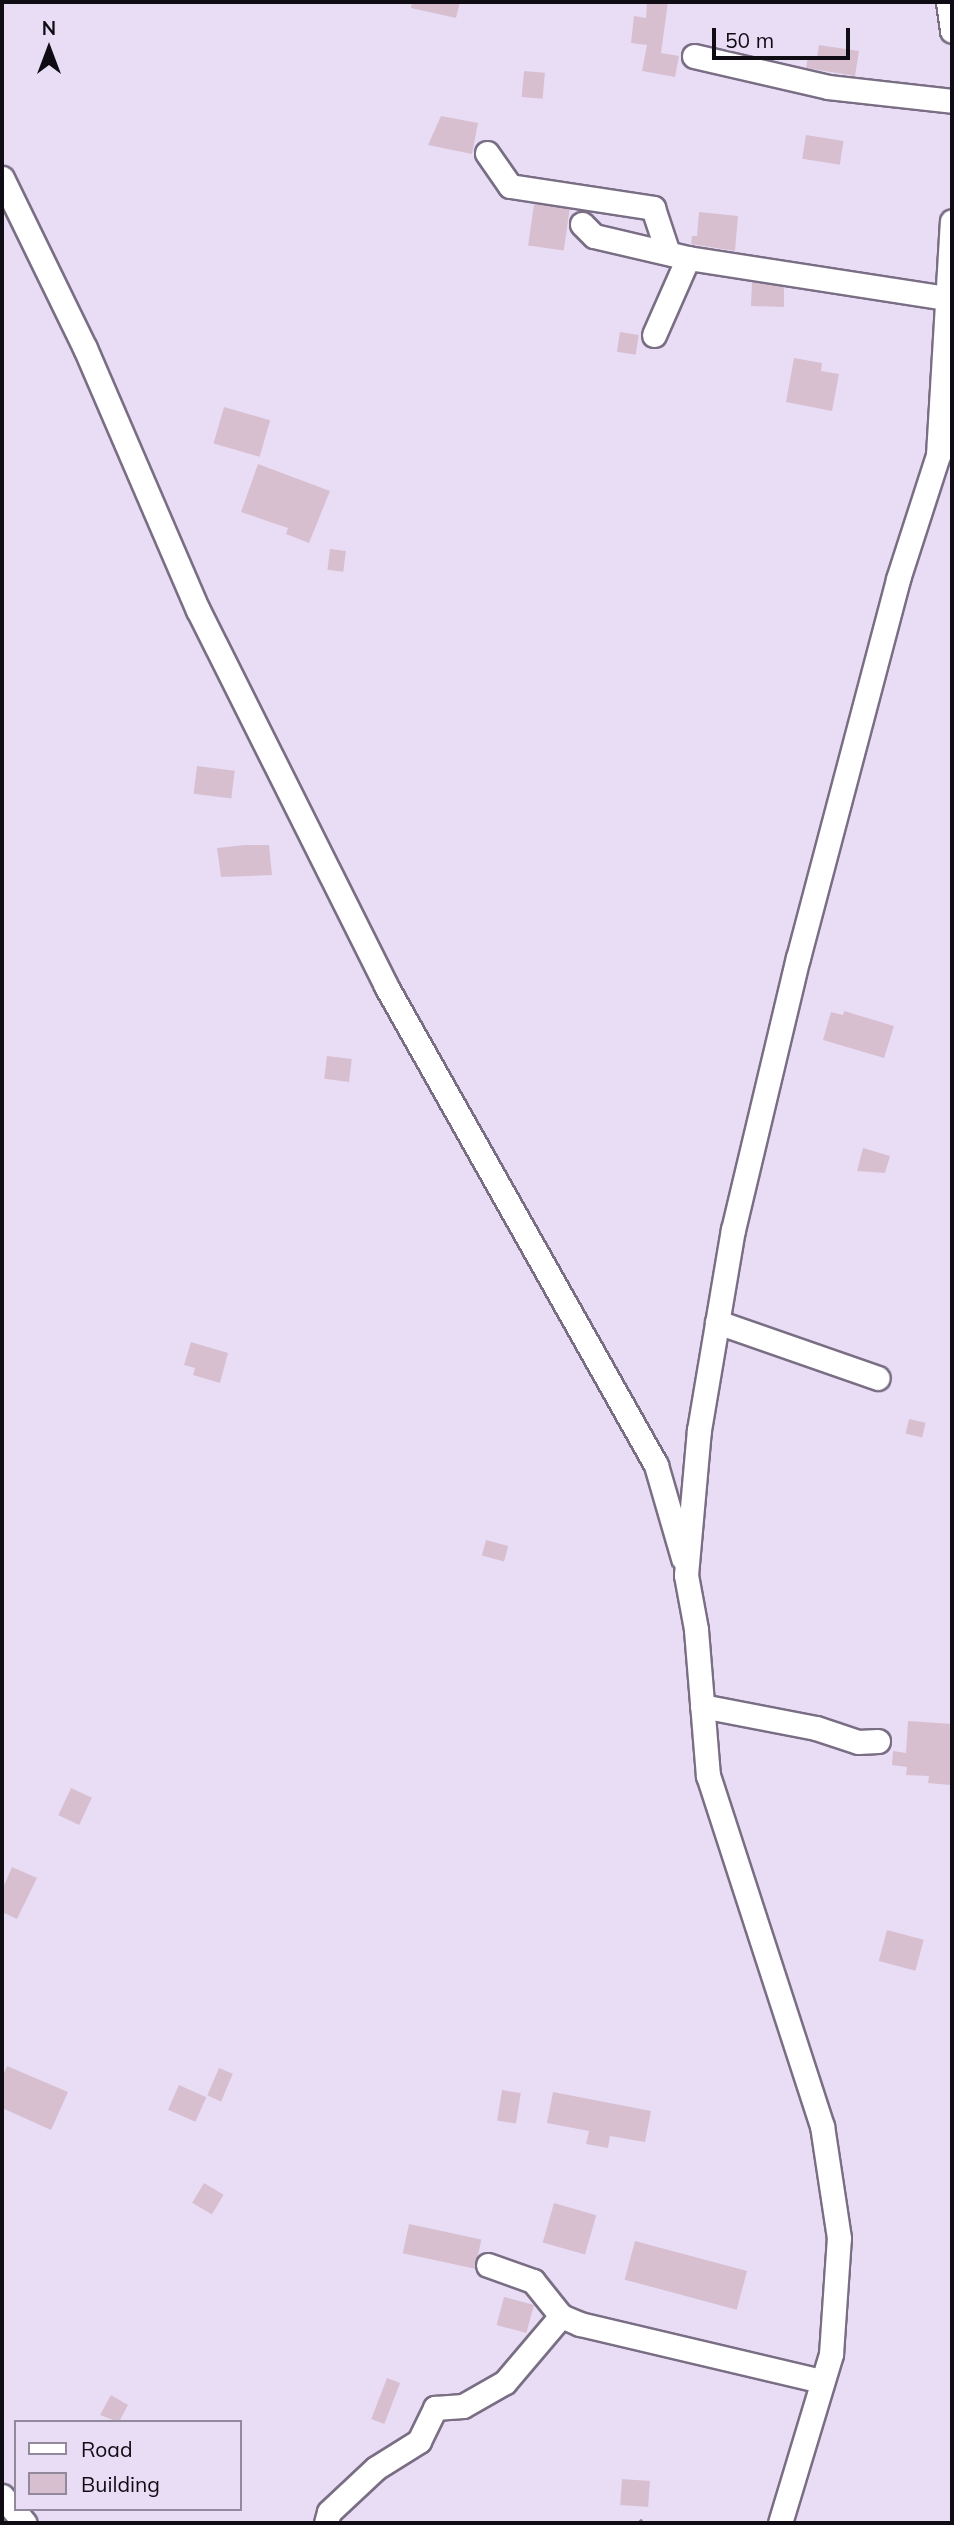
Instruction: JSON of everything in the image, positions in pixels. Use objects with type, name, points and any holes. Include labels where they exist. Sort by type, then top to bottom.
[{"type":"street","points":[[694,57],[828,87],[952,101]]},
{"type":"street","points":[[487,153],[510,186],[653,208],[678,255],[654,335]]},
{"type":"street","points":[[2,178],[85,348],[198,610],[386,986],[656,1465],[686,1575],[708,1776],[822,2126],[839,2238],[831,2354],[780,2523]]},
{"type":"street","points":[[686,1575],[699,1430],[733,1230],[797,958],[898,579],[938,455],[952,221]]},
{"type":"street","points":[[582,224],[593,236],[678,255],[947,298]]},
{"type":"street","points":[[718,1322],[878,1378]]},
{"type":"street","points":[[702,1706],[816,1728],[858,1742],[877,1741]]},
{"type":"street","points":[[488,2265],[533,2281],[561,2316],[654,2344],[822,2381]]},
{"type":"street","points":[[326,2523],[329,2512],[376,2468],[419,2441],[435,2408],[463,2406],[505,2382],[561,2316]]},
{"type":"street","points":[[2,2496],[14,2510]]},
{"type":"building","points":[[412,2],[460,2],[456,18],[411,8]]},
{"type":"building","points":[[647,2],[668,2],[661,53],[679,56],[675,77],[642,71],[647,45],[631,43],[634,16],[646,18]]},
{"type":"building","points":[[819,45],[859,51],[855,76],[806,68],[808,56],[817,57]]},
{"type":"building","points":[[524,71],[545,73],[543,99],[522,97]]},
{"type":"building","points":[[441,116],[478,123],[472,154],[428,145]]},
{"type":"building","points":[[806,135],[844,141],[840,165],[802,159]]},
{"type":"building","points":[[534,204],[570,209],[564,251],[528,246]]},
{"type":"building","points":[[699,212],[738,216],[735,251],[691,244],[692,236],[697,236]]},
{"type":"building","points":[[752,282],[784,287],[784,307],[751,306]]},
{"type":"building","points":[[620,332],[639,335],[636,355],[617,352]]},
{"type":"building","points":[[794,358],[822,363],[821,371],[839,374],[832,411],[786,402]]},
{"type":"building","points":[[224,407],[270,420],[260,457],[214,444]]},
{"type":"building","points":[[258,464],[330,491],[309,543],[286,534],[288,528],[241,512]]},
{"type":"building","points":[[330,549],[346,551],[343,572],[327,570]]},
{"type":"building","points":[[197,766],[235,771],[231,798],[194,794]]},
{"type":"building","points":[[269,845],[272,875],[221,877],[217,848]]},
{"type":"building","points":[[844,1011],[894,1026],[884,1058],[823,1040],[831,1012],[843,1015]]},
{"type":"building","points":[[327,1056],[352,1059],[349,1082],[324,1079]]},
{"type":"building","points":[[863,1148],[890,1156],[885,1173],[857,1171]]},
{"type":"building","points":[[191,1342],[228,1353],[220,1383],[193,1375],[195,1368],[184,1365]]},
{"type":"building","points":[[909,1419],[926,1423],[922,1437],[906,1434]]},
{"type":"building","points":[[486,1540],[508,1546],[504,1561],[482,1555]]},
{"type":"building","points":[[908,1721],[952,1724],[951,1785],[928,1783],[929,1776],[906,1775],[907,1767],[892,1765],[893,1751],[906,1753]]},
{"type":"building","points":[[71,1788],[92,1798],[79,1825],[58,1815]]},
{"type":"building","points":[[12,1867],[37,1878],[17,1919],[2,1912],[2,1890]]},
{"type":"building","points":[[887,1930],[924,1940],[915,1971],[879,1961]]},
{"type":"building","points":[[7,2066],[68,2092],[51,2130],[2,2108],[2,2078]]},
{"type":"building","points":[[219,2068],[233,2074],[221,2101],[207,2096]]},
{"type":"building","points":[[179,2085],[206,2097],[195,2122],[168,2110]]},
{"type":"building","points":[[502,2090],[521,2093],[516,2124],[497,2121]]},
{"type":"building","points":[[553,2092],[651,2111],[645,2142],[610,2136],[608,2148],[586,2144],[589,2131],[547,2123]]},
{"type":"building","points":[[204,2183],[224,2195],[212,2215],[192,2203]]},
{"type":"building","points":[[554,2203],[596,2215],[585,2255],[543,2242]]},
{"type":"building","points":[[409,2224],[481,2239],[475,2269],[403,2253]]},
{"type":"building","points":[[635,2241],[747,2271],[737,2310],[625,2280]]},
{"type":"building","points":[[504,2297],[534,2305],[526,2333],[496,2325]]},
{"type":"building","points":[[387,2378],[400,2383],[384,2424],[371,2419]]},
{"type":"building","points":[[111,2395],[128,2405],[120,2420],[100,2415]]},
{"type":"building","points":[[622,2479],[650,2481],[648,2507],[620,2505]]}]
